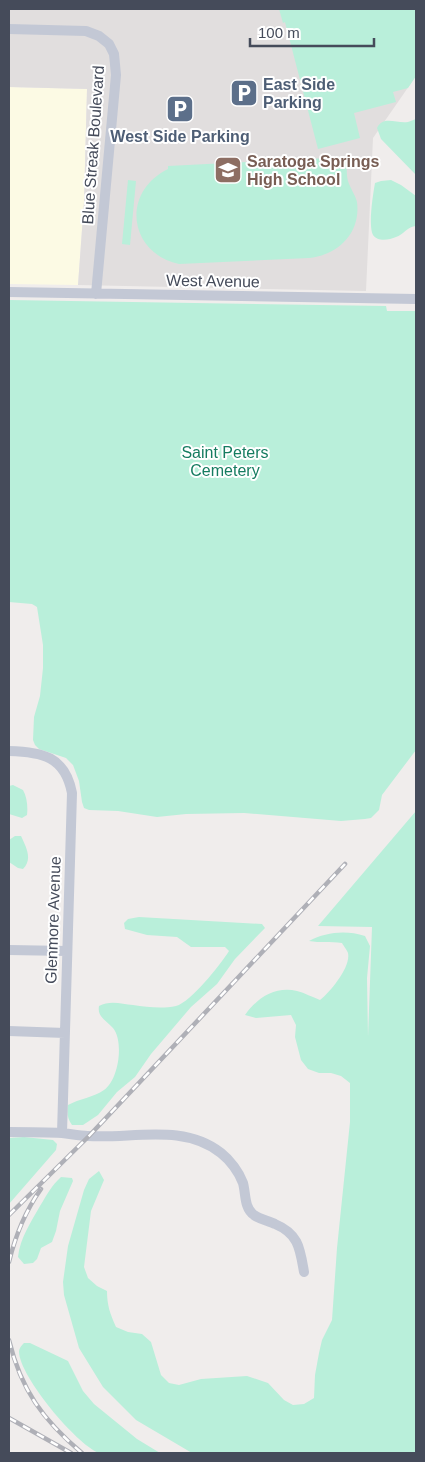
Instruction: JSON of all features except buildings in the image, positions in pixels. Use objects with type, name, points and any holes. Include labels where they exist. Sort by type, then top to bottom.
[{"type":"street","name":"Blue Streak Boulevard","points":[[9,29],[86,31],[99,36],[109,44],[114,54],[116,75],[96,294]]},
{"type":"street","name":"West Avenue","points":[[9,292],[416,300]]},
{"type":"street","name":"Glenmore Avenue","points":[[9,751],[47,756],[62,768],[69,780],[72,793],[62,1133]]},
{"type":"street","points":[[9,950],[67,951]]},
{"type":"street","points":[[9,1031],[64,1033]]},
{"type":"street","points":[[9,1132],[62,1133],[89,1136],[169,1134],[203,1141],[227,1158],[242,1182],[246,1202],[254,1215],[284,1228],[292,1234],[298,1244],[304,1272]]},
{"type":"shaded area","name":"Saratoga Springs High School","points":[[9,9],[416,9],[416,76],[373,138],[366,291],[78,285],[84,202],[87,89],[9,87]]},
{"type":"shaded area","points":[[9,87],[87,89],[84,202],[78,285],[9,284]]},
{"type":"green space","points":[[279,9],[416,9],[416,76],[408,88],[393,92],[396,102],[354,113],[360,138],[318,149],[285,22],[283,23]]},
{"type":"green space","points":[[416,119],[416,175],[381,139],[377,128],[380,124],[387,121],[408,122]]},
{"type":"green space","points":[[347,157],[347,178],[357,202],[355,223],[345,241],[338,247],[320,256],[179,264],[162,258],[149,248],[141,235],[137,221],[137,206],[143,192],[153,179],[168,169],[168,166]]},
{"type":"green space","points":[[128,180],[136,181],[130,245],[122,244]]},
{"type":"green space","points":[[391,180],[416,196],[416,226],[410,227],[396,237],[381,240],[373,235],[371,225],[375,183]]},
{"type":"green space","name":"Saint Peters Cemetery","points":[[9,300],[386,306],[387,311],[416,311],[416,750],[382,795],[379,810],[371,818],[341,821],[244,813],[186,814],[157,817],[118,811],[89,810],[84,808],[79,781],[73,765],[66,758],[39,749],[35,745],[33,740],[34,717],[40,696],[43,668],[43,645],[37,607],[32,604],[9,602]]},
{"type":"green space","points":[[13,785],[23,790],[25,796],[27,815],[22,818],[9,814],[9,786]]},
{"type":"green space","points":[[416,811],[416,1453],[192,1453],[136,1420],[103,1387],[79,1348],[64,1295],[63,1282],[68,1246],[84,1190],[89,1179],[99,1171],[104,1180],[91,1211],[84,1267],[88,1278],[97,1286],[107,1291],[109,1309],[116,1327],[128,1332],[142,1334],[151,1342],[161,1375],[169,1383],[179,1385],[201,1379],[247,1376],[268,1383],[284,1400],[293,1405],[304,1404],[314,1398],[315,1375],[322,1340],[332,1320],[337,1248],[350,1122],[350,1083],[341,1076],[331,1073],[319,1073],[308,1069],[301,1060],[295,1037],[296,1025],[291,1015],[256,1018],[245,1015],[255,1003],[267,995],[281,990],[297,991],[320,1000],[343,972],[348,959],[348,953],[342,943],[309,941],[336,933],[358,934],[365,936],[370,946],[367,978],[368,1037],[372,927],[318,926]]},
{"type":"green space","points":[[15,836],[21,836],[28,853],[28,861],[23,869],[9,862],[9,840]]},
{"type":"green space","points":[[139,917],[262,924],[265,928],[235,959],[217,984],[191,1007],[151,1054],[135,1077],[117,1092],[98,1115],[83,1125],[72,1125],[68,1115],[68,1105],[104,1090],[113,1078],[116,1069],[119,1051],[116,1034],[99,1013],[99,1006],[120,1003],[154,1007],[176,1006],[197,991],[229,951],[225,947],[191,947],[177,937],[147,935],[125,929],[124,923],[128,919]]},
{"type":"green space","points":[[24,1137],[53,1140],[57,1144],[56,1150],[9,1204],[9,1138]]},
{"type":"green space","points":[[61,1177],[72,1178],[73,1181],[60,1211],[52,1242],[41,1248],[37,1259],[33,1263],[24,1264],[18,1257],[23,1237],[47,1194]]},
{"type":"green space","points":[[24,1343],[30,1343],[68,1361],[83,1391],[94,1404],[137,1439],[160,1453],[103,1454],[89,1447],[64,1424],[39,1393],[29,1377],[19,1352]]},
{"type":"railway","points":[[9,1215],[89,1136],[345,864]]},
{"type":"railway","points":[[9,1262],[22,1224],[41,1189]]},
{"type":"railway","points":[[9,1340],[20,1374],[35,1403],[68,1441],[82,1453]]},
{"type":"railway","points":[[9,1418],[71,1453]]},
{"type":"place","name":"East Side Parking","points":[[244,93]]},
{"type":"place","name":"West Side Parking","points":[[180,109]]},
{"type":"place","name":"Saratoga Springs High School","points":[[228,170]]}]
